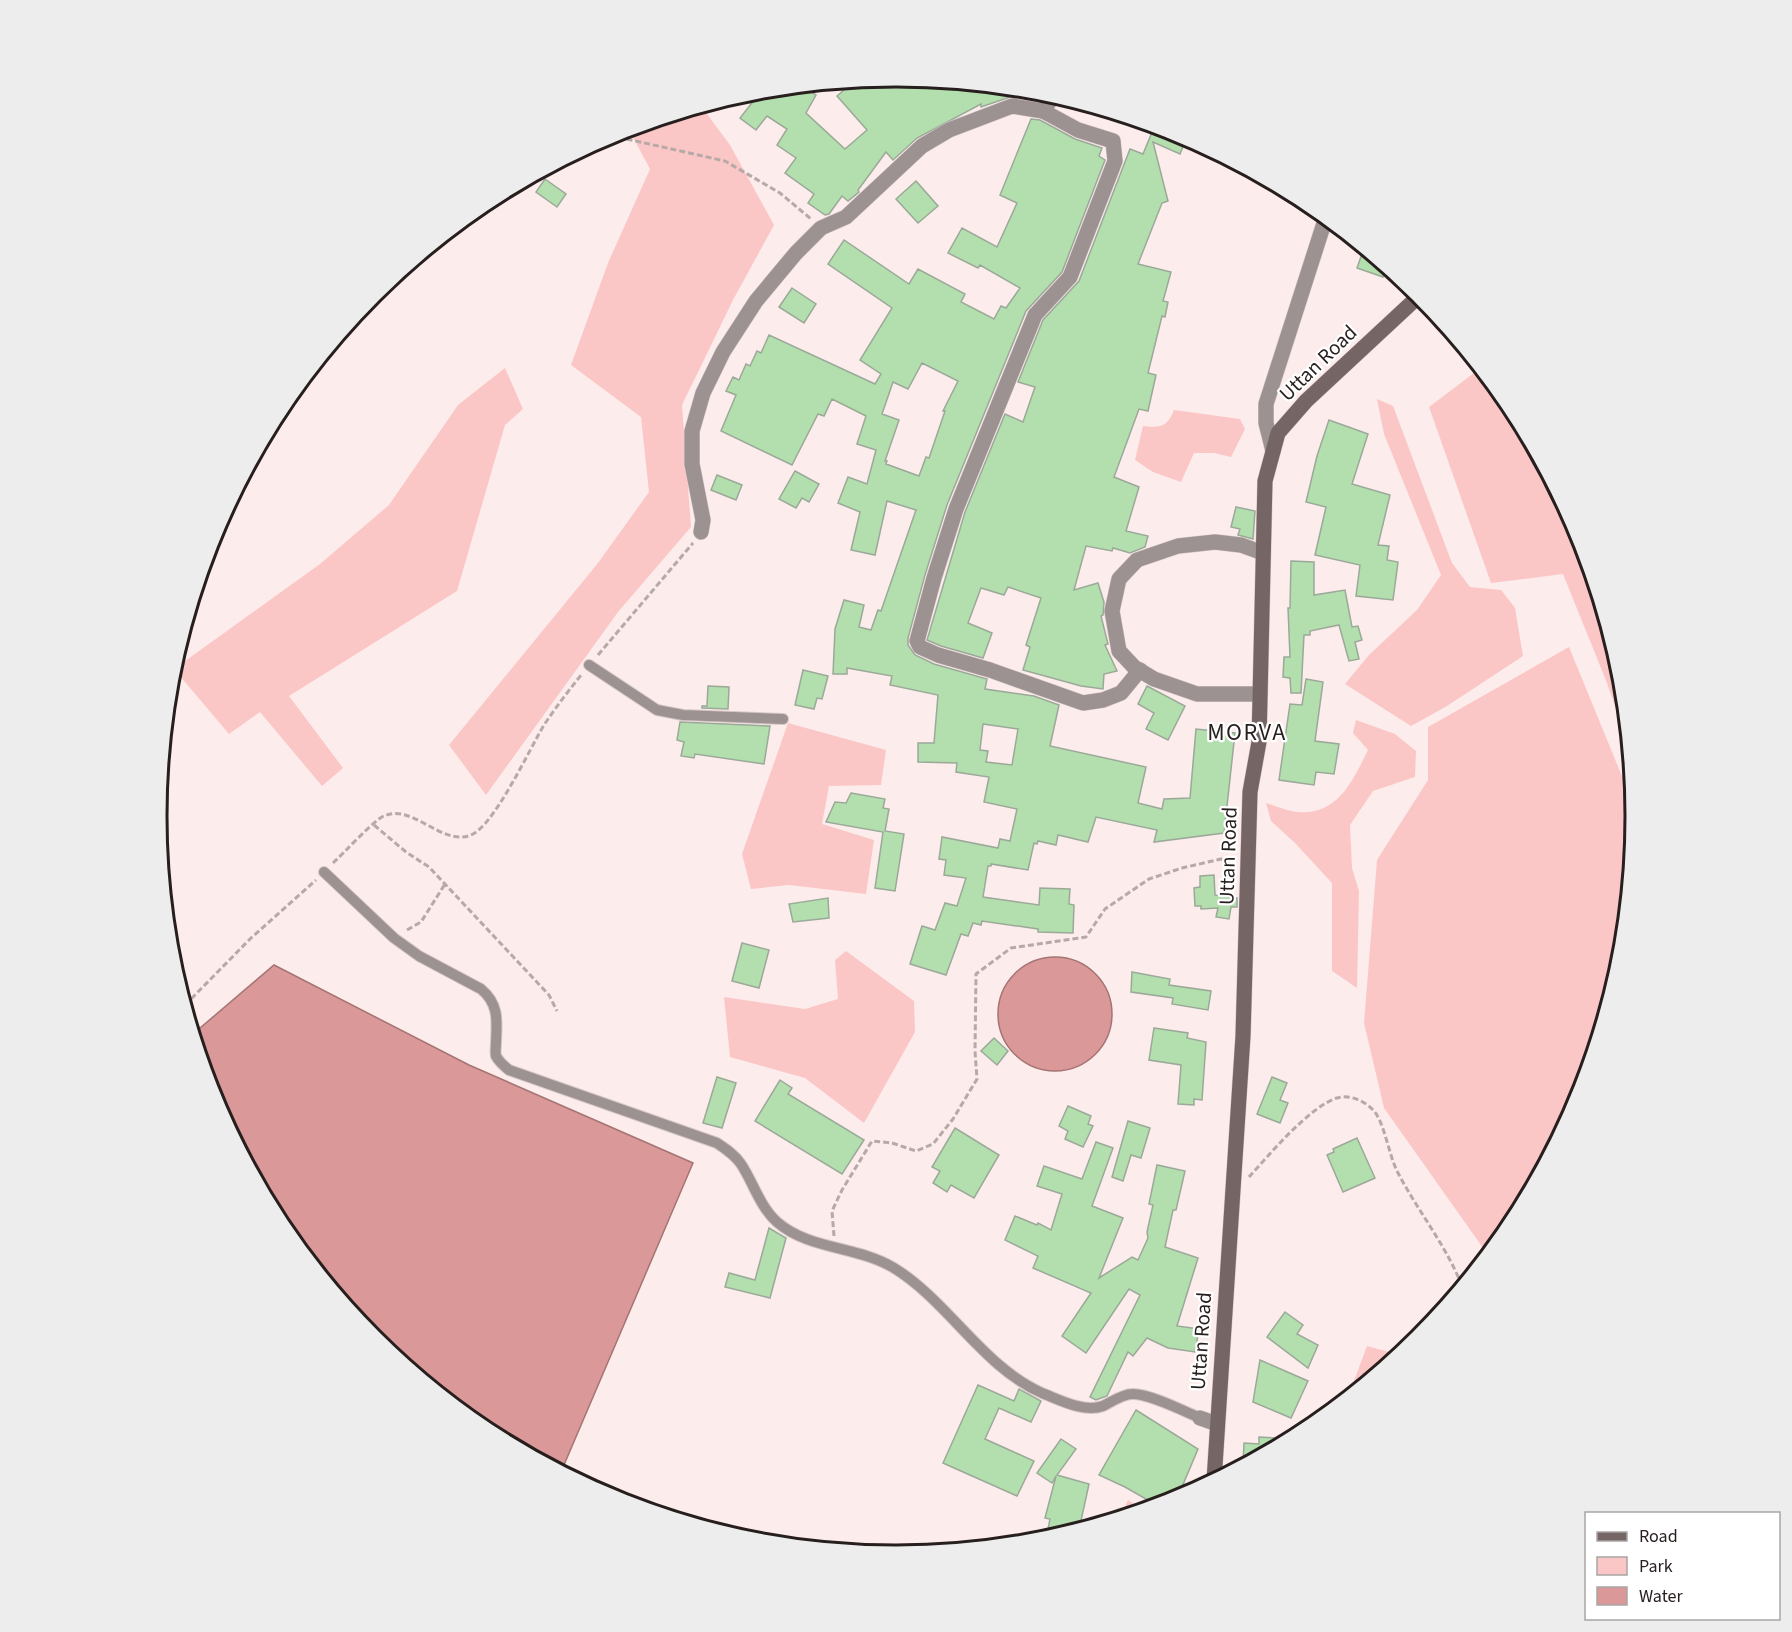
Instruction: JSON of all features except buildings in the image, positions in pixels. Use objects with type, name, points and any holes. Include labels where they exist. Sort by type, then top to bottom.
[{"type":"main road","name":"Uttan Road","points":[[1214,1472],[1243,1036],[1250,792],[1258,742],[1265,481],[1278,433],[1306,401],[1412,302]]},
{"type":"street","points":[[1043,111],[1048,103]]},
{"type":"street","points":[[701,532],[703,520],[692,464],[692,431],[703,393],[723,352],[756,301],[796,253],[821,228],[846,217],[922,146],[949,130],[1012,106],[1043,111],[1078,130],[1113,141],[1115,161],[1070,277],[1035,315],[956,509],[934,578],[918,641],[920,647],[938,656],[990,670],[1083,703],[1103,700],[1121,693],[1140,670]]},
{"type":"street","points":[[1273,451],[1266,423],[1266,404],[1323,226]]},
{"type":"street","points":[[1260,694],[1197,694],[1163,682],[1140,670],[1119,651],[1112,611],[1119,579],[1137,560],[1179,546],[1215,542],[1241,544],[1263,553]]},
{"type":"street","points":[[1200,1418],[1217,1424]]},
{"type":"lane","points":[[589,665],[657,710],[683,715],[783,719]]},
{"type":"lane","points":[[324,872],[394,938],[419,956],[482,989],[490,996],[497,1014],[495,1054],[509,1070],[717,1143],[740,1163],[764,1206],[776,1221],[793,1233],[875,1257],[895,1268],[1020,1382],[1083,1408],[1096,1408],[1130,1394],[1145,1396],[1200,1418]]},
{"type":"path","points":[[626,139],[725,161],[780,193],[821,228]]},
{"type":"path","points":[[191,999],[251,938],[383,816],[399,813],[442,833],[464,837],[473,835],[488,823],[544,726],[567,693],[701,532]]},
{"type":"path","points":[[374,825],[406,852],[429,867],[549,995],[557,1011]]},
{"type":"path","points":[[836,1247],[832,1211],[872,1141],[892,1143],[916,1151],[933,1144],[953,1119],[977,1079],[976,974],[1011,948],[1086,937],[1105,909],[1149,879],[1221,859],[1248,869]]},
{"type":"path","points":[[394,938],[421,922],[445,884]]},
{"type":"path","points":[[1232,1197],[1268,1155],[1316,1109],[1338,1097],[1358,1098],[1375,1112],[1396,1170],[1454,1264],[1459,1278]]},
{"type":"green space","points":[[706,112],[730,145],[774,225],[733,300],[682,405],[691,527],[618,612],[486,795],[449,745],[598,563],[649,492],[641,417],[571,365],[608,263],[650,169],[633,136]]},
{"type":"green space","points":[[1435,326],[1451,344],[1434,327]]},
{"type":"green space","points":[[505,368],[523,409],[505,425],[457,591],[289,696],[343,768],[322,786],[260,712],[229,734],[181,677],[184,662],[320,564],[389,505],[458,405]]},
{"type":"green space","points":[[1474,373],[1502,411],[1550,494],[1570,537],[1600,627],[1618,715],[1563,574],[1491,583],[1429,407]]},
{"type":"green space","points":[[1377,399],[1393,406],[1452,563],[1470,587],[1501,590],[1515,608],[1523,656],[1447,706],[1411,726],[1345,684],[1369,655],[1417,610],[1441,575],[1384,434]]},
{"type":"green space","points":[[1174,410],[1240,419],[1245,429],[1231,457],[1214,453],[1194,453],[1181,482],[1153,472],[1135,460],[1143,426],[1163,425],[1169,420]]},
{"type":"green space","points":[[1569,647],[1623,780],[1625,816],[1619,911],[1600,1005],[1570,1095],[1550,1138],[1502,1221],[1483,1248],[1384,1108],[1364,1023],[1377,860],[1428,780],[1428,727]]},
{"type":"green space","points":[[1356,720],[1395,734],[1416,751],[1415,777],[1373,791],[1350,825],[1352,868],[1359,891],[1357,988],[1332,971],[1332,883],[1271,821],[1266,803],[1285,810],[1311,812],[1334,802],[1350,784],[1368,750],[1353,733]]},
{"type":"green space","points":[[788,723],[886,750],[881,785],[829,786],[822,824],[874,840],[866,894],[789,885],[751,889],[742,854]]},
{"type":"green space","points":[[846,951],[914,1001],[915,1032],[864,1123],[805,1078],[730,1057],[724,997],[805,1009],[838,999],[835,960]]},
{"type":"green space","points":[[1367,1346],[1389,1352],[1377,1364],[1353,1383]]},
{"type":"green space","points":[[1128,1500],[1135,1504],[1130,1506],[1124,1508]]},
{"type":"water","points":[[1055,957],[1077,961],[1087,966],[1103,982],[1108,992],[1112,1014],[1108,1036],[1103,1046],[1087,1062],[1077,1067],[1055,1071],[1033,1067],[1023,1062],[1007,1046],[1002,1036],[998,1014],[1002,992],[1007,982],[1023,966],[1033,961]]},
{"type":"water","points":[[274,965],[469,1065],[693,1163],[564,1465],[491,1422],[452,1394],[415,1364],[348,1297],[290,1221],[265,1180],[222,1095],[199,1029]]},
{"type":"district","name":"MORVA","points":[[1247,732]]}]
